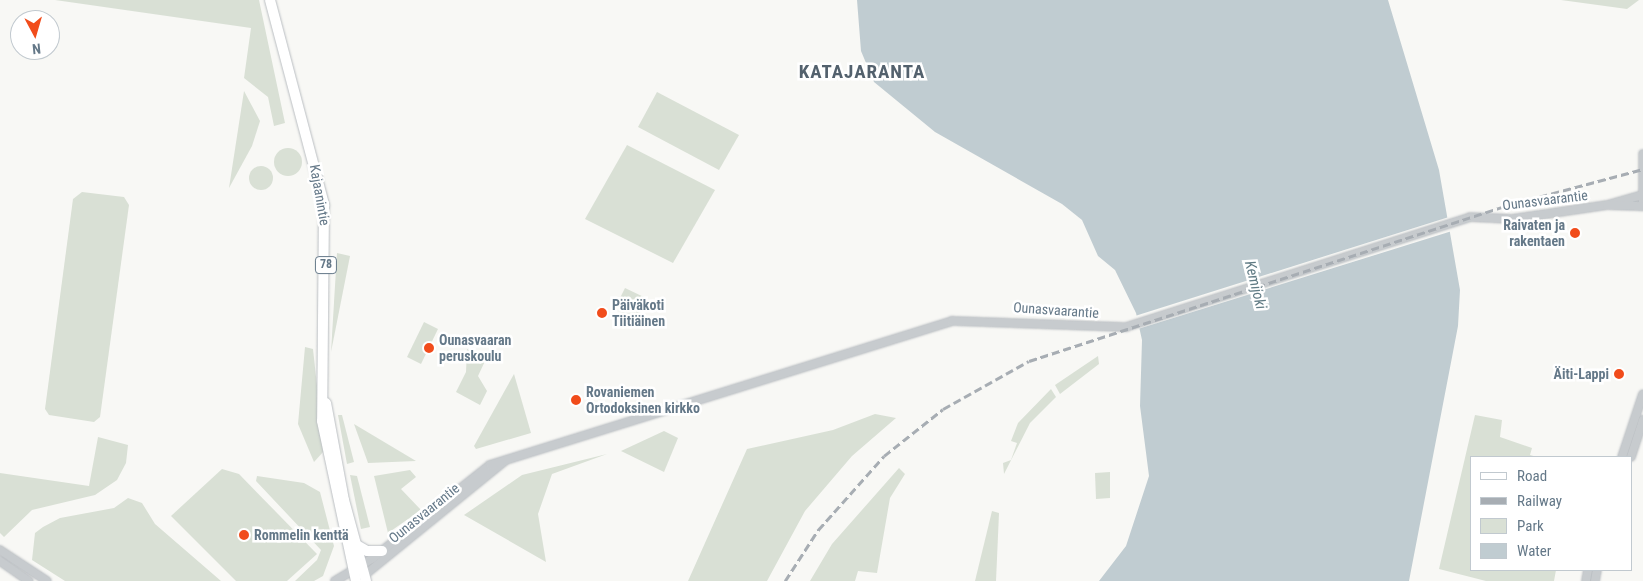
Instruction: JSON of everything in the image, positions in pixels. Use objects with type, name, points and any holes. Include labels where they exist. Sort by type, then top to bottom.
[{"type":"main road","name":"Kajaanintie","points":[[270,0],[324,205],[324,395],[328,454],[359,576]]},
{"type":"main road","name":"Kajaanintie","points":[[324,395],[355,544],[359,576]]},
{"type":"main road","points":[[355,544],[367,551],[382,551]]},
{"type":"street","points":[[1643,154],[1643,206]]},
{"type":"street","name":"Ounasvaarantie","points":[[359,576],[382,551],[482,470],[505,460],[952,320],[1126,327],[1470,217],[1512,219],[1608,205],[1643,195]]},
{"type":"street","name":"Ounasvaarantie","points":[[1608,205],[1643,206]]},
{"type":"street","points":[[1622,456],[1643,394]]},
{"type":"street","points":[[1631,456],[1643,420]]},
{"type":"street","name":"Ounasvaarantie","points":[[359,576],[505,460]]},
{"type":"street","points":[[0,550],[46,581]]},
{"type":"street","points":[[0,561],[29,581]]},
{"type":"street","points":[[335,581],[359,576]]},
{"type":"green space","points":[[55,0],[259,0],[285,123],[274,126],[268,97],[244,78],[251,28]]},
{"type":"green space","points":[[1561,0],[1639,0],[1627,9]]},
{"type":"green space","points":[[244,91],[260,121],[252,146],[229,188]]},
{"type":"green space","points":[[657,92],[739,135],[719,170],[638,127]]},
{"type":"green space","points":[[627,145],[715,190],[673,263],[585,219]]},
{"type":"green space","points":[[288,148],[298,152],[302,162],[298,172],[288,176],[278,172],[274,162],[278,152]]},
{"type":"green space","points":[[261,166],[269,170],[273,178],[269,186],[261,190],[253,186],[249,178],[253,170]]},
{"type":"green space","points":[[82,192],[124,197],[129,205],[100,417],[94,422],[49,415],[45,409],[73,199]]},
{"type":"green space","points":[[337,253],[350,256],[331,352]]},
{"type":"green space","points":[[625,288],[648,299],[635,321],[621,314],[617,304]]},
{"type":"green space","points":[[424,322],[438,329],[421,364],[407,357]]},
{"type":"green space","points":[[305,347],[313,349],[324,451],[314,462],[298,424]]},
{"type":"green space","points":[[467,349],[486,359],[478,376],[487,391],[480,405],[456,392],[466,372]]},
{"type":"green space","points":[[1098,356],[1099,364],[1060,394],[1055,385]]},
{"type":"green space","points":[[514,374],[531,433],[476,449],[474,446]]},
{"type":"green space","points":[[1051,389],[1056,397],[1030,423],[1004,474],[1003,463],[1011,460],[1017,443],[1011,441],[1018,423]]},
{"type":"green space","points":[[875,414],[896,418],[852,456],[805,511],[767,581],[688,581],[747,449],[833,430]]},
{"type":"green space","points":[[338,415],[342,415],[354,462],[347,464]]},
{"type":"green space","points":[[1475,415],[1502,420],[1500,437],[1532,448],[1530,455],[1534,456],[1470,456],[1470,571],[1556,571],[1554,581],[1486,581],[1439,569]]},
{"type":"green space","points":[[354,424],[416,461],[368,463]]},
{"type":"green space","points":[[664,431],[678,438],[664,472],[621,451]]},
{"type":"green space","points":[[98,437],[128,445],[126,463],[117,480],[95,495],[32,510],[4,537],[0,533],[0,473],[89,486]]},
{"type":"green space","points":[[607,454],[552,474],[538,514],[546,562],[464,515],[522,475]]},
{"type":"green space","points":[[899,468],[905,474],[890,498],[877,573],[858,571],[855,581],[810,581],[832,544]]},
{"type":"green space","name":"Rommelin kenttä","points":[[222,469],[239,474],[317,554],[287,581],[236,581],[171,516]]},
{"type":"green space","points":[[410,470],[416,477],[401,489],[421,510],[388,533],[374,476]]},
{"type":"green space","points":[[1110,472],[1110,498],[1096,499],[1095,473]]},
{"type":"green space","points":[[350,475],[357,476],[370,527],[361,529]]},
{"type":"green space","points":[[257,476],[304,483],[320,492],[334,546],[323,576],[314,581],[295,581],[317,560],[321,550],[256,481]]},
{"type":"green space","points":[[128,498],[142,503],[155,524],[221,581],[65,581],[32,560],[35,533],[43,527],[60,518],[114,508]]},
{"type":"green space","points":[[992,511],[999,513],[996,581],[975,581]]},
{"type":"water","name":"Kemijoki","points":[[857,0],[1388,0],[1439,170],[1460,290],[1458,326],[1409,581],[1099,581],[1126,546],[1149,476],[1140,406],[1142,340],[1136,313],[1115,270],[1098,256],[1082,220],[1062,204],[935,132],[874,82],[861,51]]},
{"type":"pier","points":[[1449,217],[1452,231],[1138,329],[1135,316]]},
{"type":"railway","points":[[785,581],[818,530],[884,456],[943,409],[1029,361],[1505,206],[1643,169]]},
{"type":"place","name":"Raivaten ja rakentaen","points":[[1575,233]]},
{"type":"place","name":"Päiväkoti Tiitiäinen","points":[[602,313]]},
{"type":"place","name":"Ounasvaaran peruskoulu","points":[[429,348]]},
{"type":"place","name":"Äiti-Lappi","points":[[1619,374]]},
{"type":"place","name":"Rovaniemen Ortodoksinen kirkko","points":[[576,400]]},
{"type":"place","name":"Rommelin kenttä","points":[[244,535]]},
{"type":"district","name":"KATAJARANTA","points":[[862,72]]}]
